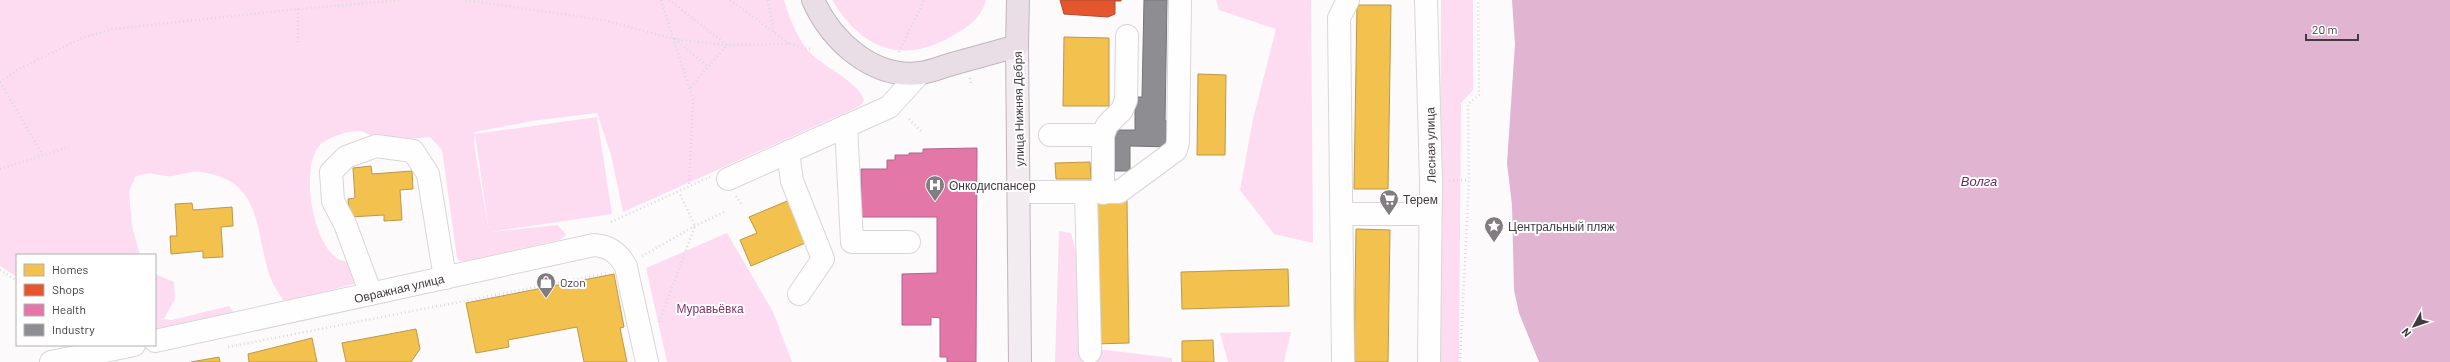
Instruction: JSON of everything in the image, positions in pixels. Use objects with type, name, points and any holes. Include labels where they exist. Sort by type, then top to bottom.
[{"type":"highway","points":[[813,0],[820,15],[833,34],[856,54],[882,68],[901,72],[920,73],[1017,46]]},
{"type":"highway","name":"улица Нижняя Дебря","points":[[1017,46],[1018,0]]},
{"type":"main road","name":"улица Нижняя Дебря","points":[[1017,46],[1020,192],[1020,362]]},
{"type":"street","points":[[1020,192],[1095,193],[1124,190],[1176,150],[1178,142],[1180,0]]},
{"type":"street","points":[[1342,362],[1342,214],[1339,18],[1348,0]]},
{"type":"street","name":"Лесная улица","points":[[1426,0],[1430,214],[1429,362]]},
{"type":"street","points":[[1090,352],[1095,193],[1103,135],[1107,125],[1122,110],[1126,100],[1127,36]]},
{"type":"street","points":[[719,178],[788,152],[889,107],[920,73]]},
{"type":"street","points":[[846,126],[852,242],[909,242]]},
{"type":"street","points":[[1050,135],[1103,135]]},
{"type":"street","points":[[371,294],[345,224],[333,201],[331,172],[346,157],[376,146],[413,151],[428,174],[444,278]]},
{"type":"street","points":[[788,152],[792,181],[823,259],[799,294]]},
{"type":"street","points":[[1342,214],[1430,214]]},
{"type":"street","name":"Овражная улица","points":[[156,340],[594,245],[606,246],[617,254],[623,262],[628,275],[646,362]]},
{"type":"street","points":[[51,362],[85,359],[130,346]]},
{"type":"path","points":[[42,154],[0,82],[19,69],[82,38],[113,29],[298,9],[401,0]]},
{"type":"path","points":[[466,0],[603,20],[674,39],[727,45],[791,44]]},
{"type":"path","points":[[661,0],[693,100],[689,187]]},
{"type":"path","points":[[669,0],[727,45]]},
{"type":"path","points":[[730,0],[791,44],[807,49],[813,48]]},
{"type":"path","points":[[768,0],[774,32]]},
{"type":"path","points":[[898,55],[924,0]]},
{"type":"path","points":[[1460,362],[1469,180],[1468,104],[1479,95],[1478,0]]},
{"type":"path","points":[[298,9],[298,44]]},
{"type":"path","points":[[674,39],[708,67]]},
{"type":"path","points":[[690,89],[727,45]]},
{"type":"path","points":[[910,119],[921,131]]},
{"type":"path","points":[[0,168],[72,146]]},
{"type":"path","points":[[611,222],[689,187],[719,178]]},
{"type":"path","points":[[1443,181],[1469,180]]},
{"type":"path","points":[[656,330],[695,226],[680,192]]},
{"type":"path","points":[[640,257],[695,226],[724,212]]},
{"type":"path","points":[[0,270],[16,280]]},
{"type":"path","points":[[225,347],[604,273]]},
{"type":"green space","points":[[0,0],[784,0],[793,25],[806,48],[819,61],[855,86],[861,93],[864,100],[862,104],[856,108],[623,212],[611,155],[597,113],[532,121],[475,132],[474,144],[489,232],[475,134],[597,117],[612,214],[490,232],[558,225],[566,235],[559,240],[466,261],[460,261],[457,258],[442,150],[430,137],[381,139],[358,131],[338,135],[321,144],[314,154],[310,185],[315,221],[321,237],[329,251],[340,260],[356,262],[364,281],[294,300],[283,300],[273,284],[267,267],[254,214],[248,199],[237,187],[222,177],[200,172],[190,172],[173,176],[147,174],[135,177],[129,192],[132,226],[140,254],[16,254],[16,276],[0,266]]},
{"type":"green space","points":[[832,0],[986,0],[979,15],[962,30],[938,43],[920,49],[903,51],[887,48],[871,42],[857,31],[844,17]]},
{"type":"green space","points":[[1216,0],[1311,0],[1313,243],[1274,234],[1240,190],[1253,119],[1276,29],[1219,10]]},
{"type":"green space","points":[[1441,0],[1473,0],[1473,90],[1461,103],[1459,362],[1439,362]]},
{"type":"green space","points":[[1059,231],[1071,233],[1076,252],[1090,348],[1172,358],[1172,362],[1055,362]]},
{"type":"green space","name":"Муравьёвка","points":[[727,233],[773,312],[792,362],[667,362],[646,268]]},
{"type":"green space","points":[[156,274],[174,282],[175,299],[164,319],[172,320],[229,306],[234,313],[224,318],[156,332]]},
{"type":"green space","points":[[1291,332],[1284,362],[1228,362],[1220,333]]},
{"type":"water","name":"Волга","points":[[1512,0],[2450,0],[2450,362],[1539,362],[1519,313],[1514,290],[1512,205],[1507,163],[1515,44]]},
{"type":"building: Homes","points":[[1357,5],[1391,5],[1388,189],[1354,189]]},
{"type":"building: Homes","points":[[1064,37],[1109,38],[1109,106],[1063,106]]},
{"type":"building: Homes","points":[[1198,74],[1226,75],[1225,155],[1197,155]]},
{"type":"building: Homes","points":[[1090,162],[1091,179],[1056,179],[1055,163]]},
{"type":"building: Homes","points":[[371,166],[372,174],[412,171],[413,189],[400,190],[402,220],[384,221],[384,215],[350,217],[348,199],[355,198],[353,168]]},
{"type":"building: Homes","points":[[792,199],[810,241],[751,266],[740,240],[757,233],[749,217]]},
{"type":"building: Homes","points":[[1094,200],[1127,200],[1129,343],[1095,344]]},
{"type":"building: Homes","points":[[192,203],[193,210],[232,207],[233,226],[221,227],[223,257],[203,258],[203,251],[171,254],[170,236],[177,236],[175,204]]},
{"type":"building: Homes","points":[[1356,229],[1390,230],[1388,362],[1354,362]]},
{"type":"building: Homes","points":[[1288,269],[1289,306],[1182,309],[1181,272]]},
{"type":"building: Homes","points":[[614,274],[624,327],[620,328],[627,362],[584,362],[577,327],[508,340],[509,347],[476,353],[466,303]]},
{"type":"building: Homes","points":[[416,329],[420,349],[411,362],[346,362],[342,343]]},
{"type":"building: Homes","points":[[312,338],[317,362],[249,362],[248,354]]},
{"type":"building: Homes","points":[[1213,340],[1214,362],[1182,362],[1182,341]]},
{"type":"building: Homes","points":[[219,357],[220,362],[191,362]]},
{"type":"building: Shops","points":[[1060,0],[1121,1],[1115,1],[1115,14],[1108,17],[1064,14]]},
{"type":"building: Health","points":[[977,148],[976,362],[947,362],[947,357],[940,357],[940,318],[931,317],[931,325],[902,325],[902,274],[937,273],[937,217],[861,217],[861,169],[887,169],[887,160],[895,160],[895,155],[923,153],[923,149]]},
{"type":"building: Industry","points":[[1144,0],[1167,0],[1165,121],[1171,121],[1171,147],[1130,146],[1130,171],[1110,171],[1111,130],[1135,130],[1135,97],[1142,97]]},
{"type":"place","name":"Онкодиспансер","points":[[935,202]]},
{"type":"place","name":"Терем","points":[[1389,216]]},
{"type":"place","name":"Центральный пляж","points":[[1494,243]]},
{"type":"place","name":"Ozon","points":[[546,299]]}]
